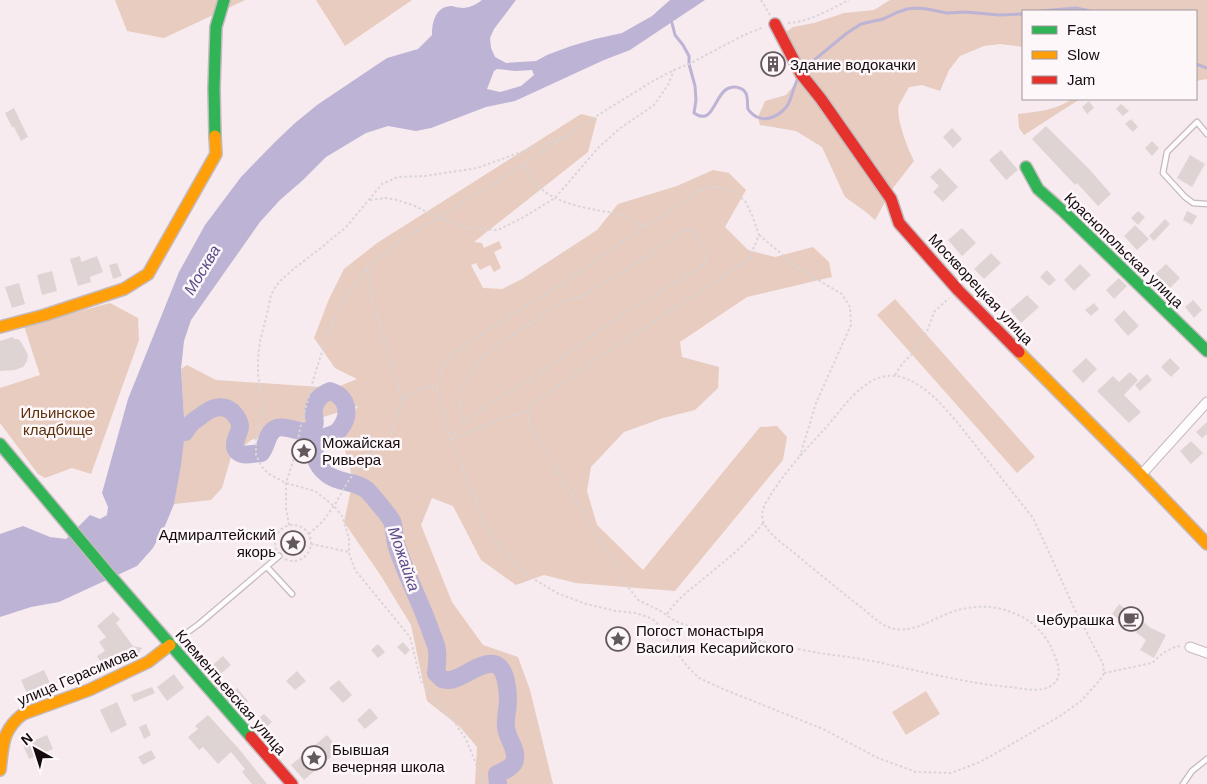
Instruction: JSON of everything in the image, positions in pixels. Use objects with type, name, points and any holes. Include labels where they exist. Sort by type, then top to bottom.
[{"type":"street","points":[[0,327],[124,290],[148,274],[216,154],[214,88],[216,27],[224,0]]},
{"type":"street","name":"Москворецкая улица","points":[[775,24],[801,74],[821,99],[891,199],[899,223],[958,290],[1207,544]]},
{"type":"street","name":"Краснопольская улица","points":[[1026,167],[1038,189],[1207,351]]},
{"type":"street","points":[[1141,475],[1207,402]]},
{"type":"street","name":"Клементьевская улица","points":[[0,444],[148,620],[292,784]]},
{"type":"street","name":"улица Герасимова","points":[[0,770],[6,733],[16,719],[24,714],[113,679],[148,662],[170,645]]},
{"type":"street","points":[[1190,647],[1207,653]]},
{"type":"lane","points":[[1207,134],[1197,122],[1166,152],[1163,173],[1193,203],[1207,204]]},
{"type":"lane","points":[[170,645],[199,624],[279,556]]},
{"type":"lane","points":[[267,567],[292,594]]},
{"type":"lane","points":[[1184,784],[1192,771],[1207,759]]},
{"type":"path","points":[[761,0],[775,24]]},
{"type":"path","points":[[289,525],[286,508],[286,483],[295,455],[314,377],[328,333],[340,305],[367,268],[400,241],[486,189],[624,99],[674,70],[689,64]]},
{"type":"path","points":[[368,200],[386,198],[397,200],[415,206],[438,218],[468,228],[498,230],[555,198],[598,148],[619,129],[654,105],[668,85],[674,70]]},
{"type":"path","points":[[484,784],[466,739],[451,717],[436,702],[421,681],[410,637],[355,570],[349,552],[349,538],[342,516],[334,506],[315,491],[286,483],[269,474],[262,467],[256,454],[256,439],[264,406],[258,374],[260,341],[268,314],[271,295],[280,281],[346,227],[382,184],[398,177],[425,176],[477,168],[568,136]]},
{"type":"path","points":[[524,164],[533,180],[555,198],[572,205],[621,214],[633,218],[643,227]]},
{"type":"path","points":[[759,235],[750,257],[743,263],[550,391],[534,403],[528,411],[531,429],[623,580],[638,600],[685,625],[818,653],[860,659],[936,676],[988,685],[1036,690],[1050,687],[1057,681],[1059,673],[1056,656],[1047,638],[1026,618],[1008,610],[986,605],[959,609],[919,626],[902,630],[884,625],[799,558],[772,534],[764,522],[762,512],[766,502],[799,458],[859,388],[877,378],[894,376],[909,379],[923,386],[945,408],[1033,518],[1073,606],[1103,664],[1104,673],[1100,680],[1081,701],[1054,720],[980,762],[951,773],[916,772],[878,758],[823,729],[723,690],[699,678],[687,666],[662,629],[648,617],[586,604],[557,593],[524,573],[506,556],[485,525],[451,439],[436,386],[442,368],[449,356],[520,309],[564,283],[685,200],[705,189],[719,187],[734,192],[745,201],[759,235],[802,270],[842,294],[850,307],[851,325],[816,403],[799,458]]},
{"type":"path","points":[[451,439],[462,422],[490,402],[530,380],[623,314],[705,264],[704,245],[693,230],[684,230],[651,254],[584,295],[564,301],[506,339],[481,358],[458,393],[462,422]]},
{"type":"path","points":[[309,534],[334,506],[349,480],[366,458],[389,441],[402,400],[372,300],[367,268]]},
{"type":"path","points":[[894,376],[902,364],[918,348],[934,312],[958,290]]},
{"type":"path","points":[[402,400],[420,388],[436,386]]},
{"type":"path","points":[[451,439],[512,415],[528,411]]},
{"type":"path","points":[[667,614],[683,595],[741,548],[764,522]]},
{"type":"path","points":[[291,524],[302,526],[309,534],[312,544],[308,554],[299,560],[288,561],[279,556],[274,547],[275,536],[281,528],[291,524]]},
{"type":"path","points":[[312,544],[349,552]]},
{"type":"path","points":[[1104,673],[1152,663],[1163,653],[1177,646],[1190,647]]},
{"type":"green space","points":[[115,0],[245,0],[164,38],[127,31]]},
{"type":"green space","points":[[316,0],[412,0],[345,46]]},
{"type":"green space","points":[[890,0],[1207,0],[1207,79],[1197,81],[1197,10],[1022,10],[1022,47],[1000,44],[984,46],[960,56],[949,70],[940,91],[922,85],[909,87],[898,110],[903,133],[914,161],[893,188],[875,220],[845,197],[822,147],[796,131],[760,125],[758,117],[765,101],[786,95],[797,82],[777,39],[793,27],[814,23],[844,13],[874,10]]},
{"type":"green space","points":[[1070,100],[1078,100],[1024,135],[1019,128],[1018,114],[1053,108]]},
{"type":"green space","points":[[581,114],[597,118],[588,152],[474,242],[482,243],[484,248],[499,241],[502,248],[494,252],[501,268],[494,272],[490,265],[480,270],[476,263],[471,265],[483,288],[502,289],[522,279],[597,230],[618,204],[677,186],[713,170],[729,173],[746,190],[725,227],[748,250],[775,257],[813,247],[829,262],[832,277],[747,297],[680,342],[682,357],[719,367],[718,388],[695,410],[663,418],[624,432],[591,467],[587,491],[597,525],[643,570],[760,427],[777,426],[787,437],[783,460],[675,591],[576,583],[544,575],[516,585],[481,560],[453,506],[432,498],[421,525],[452,602],[483,645],[518,657],[530,690],[553,784],[475,784],[477,747],[460,727],[427,701],[411,625],[381,576],[344,522],[353,480],[341,436],[358,406],[251,440],[231,457],[222,488],[211,500],[174,504],[185,432],[181,369],[187,365],[216,380],[335,388],[357,379],[335,368],[314,338],[329,299],[344,269],[377,243]]},
{"type":"green space","points":[[895,299],[1035,457],[1017,473],[877,315]]},
{"type":"green space","name":"Ильинское кладбище","points":[[110,303],[138,318],[139,340],[91,474],[72,468],[45,478],[38,474],[0,423],[0,388],[40,375],[24,326]]},
{"type":"green space","points":[[926,691],[940,714],[906,735],[892,712]]},
{"type":"water","name":"Москва","points":[[482,0],[516,0],[494,29],[490,38],[491,48],[495,57],[506,63],[536,61],[571,46],[622,33],[652,16],[670,0],[705,0],[630,50],[515,101],[486,107],[431,128],[416,131],[388,126],[366,133],[326,157],[280,200],[260,222],[191,320],[184,341],[181,369],[185,432],[181,465],[174,504],[153,548],[137,566],[59,602],[31,607],[0,617],[0,534],[23,526],[50,537],[66,539],[90,515],[100,519],[107,515],[108,507],[102,493],[128,399],[179,272],[205,225],[241,177],[295,123],[317,105],[387,58],[418,49],[432,35],[434,20],[439,11],[452,6],[467,8]],"holes":[[[497,69],[532,70],[534,75],[521,86],[500,92],[487,89],[494,71]]]},
{"type":"building","name":"Здание водокачки","points":[[769,52],[784,70],[774,78],[769,72],[772,70],[762,57]]},
{"type":"building","points":[[1089,101],[1094,108],[1087,114],[1082,107]]},
{"type":"building","points":[[1121,104],[1129,111],[1123,116],[1116,109]]},
{"type":"building","points":[[14,108],[28,137],[21,141],[5,113]]},
{"type":"building","points":[[1131,119],[1138,127],[1133,132],[1125,124]]},
{"type":"building","points":[[1046,126],[1111,194],[1098,206],[1077,183],[1075,185],[1032,139]]},
{"type":"building","points":[[952,128],[962,139],[953,148],[943,137]]},
{"type":"building","points":[[1152,141],[1159,148],[1152,156],[1145,148]]},
{"type":"building","points":[[1001,150],[1018,170],[1006,180],[989,160]]},
{"type":"building","points":[[1190,155],[1205,164],[1192,187],[1177,178]]},
{"type":"building","points":[[940,168],[958,187],[943,202],[933,192],[939,186],[930,177]]},
{"type":"building","points":[[1138,211],[1145,217],[1138,225],[1131,218]]},
{"type":"building","points":[[1187,211],[1197,216],[1192,225],[1183,220]]},
{"type":"building","points":[[1165,219],[1170,224],[1154,241],[1149,236]]},
{"type":"building","points":[[1135,225],[1149,239],[1137,250],[1124,236]]},
{"type":"building","points":[[962,228],[976,243],[962,256],[948,240]]},
{"type":"building","points":[[991,253],[1001,263],[984,279],[974,269]]},
{"type":"building","points":[[80,256],[81,262],[97,256],[103,272],[90,277],[91,282],[78,286],[70,259]]},
{"type":"building","points":[[117,263],[122,276],[113,279],[109,265]]},
{"type":"building","points":[[1080,264],[1091,275],[1074,291],[1064,280]]},
{"type":"building","points":[[1166,264],[1180,278],[1169,289],[1155,274]]},
{"type":"building","points":[[1047,270],[1056,280],[1049,286],[1040,277]]},
{"type":"building","points":[[52,271],[57,291],[42,295],[37,275]]},
{"type":"building","points":[[1119,278],[1127,286],[1114,299],[1106,290]]},
{"type":"building","points":[[19,283],[25,304],[12,308],[5,287]]},
{"type":"building","points":[[1027,295],[1039,307],[1021,323],[1010,310]]},
{"type":"building","points":[[1193,300],[1202,310],[1194,318],[1185,307]]},
{"type":"building","points":[[1094,303],[1099,309],[1091,316],[1085,310]]},
{"type":"building","points":[[1124,310],[1139,326],[1128,336],[1114,320]]},
{"type":"building","points":[[13,337],[21,342],[28,355],[27,361],[23,367],[15,370],[0,371],[0,341]]},
{"type":"building","points":[[1086,358],[1097,369],[1083,383],[1072,371]]},
{"type":"building","points":[[1170,358],[1180,368],[1171,377],[1161,367]]},
{"type":"building","points":[[1130,372],[1138,380],[1124,395],[1141,412],[1129,423],[1097,391],[1113,376],[1119,382]]},
{"type":"building","points":[[1147,374],[1152,380],[1140,391],[1135,385]]},
{"type":"building","points":[[1207,422],[1207,434],[1202,438],[1196,432]]},
{"type":"building","points":[[1191,441],[1203,453],[1191,464],[1180,451]]},
{"type":"building","points":[[1119,604],[1151,628],[1166,635],[1154,658],[1140,650],[1146,640],[1112,614]]},
{"type":"building","points":[[113,612],[120,619],[116,623],[133,646],[143,648],[140,650],[139,656],[130,654],[120,661],[122,665],[110,670],[109,667],[105,670],[97,656],[105,651],[99,642],[106,637],[97,626]]},
{"type":"building","points":[[403,642],[410,650],[405,655],[397,647]]},
{"type":"building","points":[[378,644],[385,652],[378,658],[371,650]]},
{"type":"building","points":[[223,656],[231,665],[215,679],[207,670]]},
{"type":"building","points":[[44,670],[51,685],[28,696],[21,680]]},
{"type":"building","points":[[297,671],[306,681],[295,690],[286,681]]},
{"type":"building","points":[[174,674],[184,688],[167,701],[157,687]]},
{"type":"building","points":[[339,680],[352,695],[343,703],[329,688]]},
{"type":"building","points":[[152,687],[155,693],[134,702],[131,695]]},
{"type":"building","points":[[237,688],[248,701],[241,708],[229,695]]},
{"type":"building","points":[[117,702],[127,725],[111,733],[100,710]]},
{"type":"building","points":[[370,708],[378,718],[365,729],[357,720]]},
{"type":"building","points":[[264,714],[272,722],[262,731],[254,722]]},
{"type":"building","points":[[208,715],[267,784],[252,784],[242,772],[245,769],[231,752],[218,764],[203,747],[199,750],[188,737],[198,729],[195,726]]},
{"type":"building","points":[[146,724],[151,735],[144,739],[139,727]]},
{"type":"building","points":[[47,735],[53,749],[29,759],[23,745]]},
{"type":"building","points":[[327,735],[339,750],[304,780],[291,765]]},
{"type":"building","points":[[151,750],[156,758],[143,765],[138,757]]},
{"type":"waterway","points":[[804,71],[813,61],[861,24],[883,19],[907,9],[917,8],[947,13],[1022,14]]},
{"type":"waterway","points":[[1052,10],[1076,8],[1085,10]]},
{"type":"waterway","points":[[672,23],[675,35],[689,56],[689,64],[695,86],[696,100],[694,113],[701,116],[706,116],[710,113],[724,91],[735,87],[741,88],[745,92],[748,109],[753,115],[765,119],[774,117],[787,106],[799,77]]},
{"type":"waterway","points":[[1197,64],[1207,68]]},
{"type":"waterway","name":"Можайка","points":[[163,429],[185,432],[192,423],[209,411],[221,407],[232,411],[240,423],[235,443],[238,452],[246,455],[261,453],[271,432],[277,428],[282,427],[302,431],[311,430],[315,423],[314,407],[323,395],[330,391],[341,398],[346,408],[343,425],[337,432],[318,442],[315,447],[315,457],[323,471],[332,477],[358,485],[368,491],[392,521],[396,544],[436,645],[436,673],[442,679],[451,680],[487,664],[497,665],[503,671],[508,696],[506,727],[515,751],[515,760],[510,767],[497,774],[498,784]]},
{"type":"traffic: fast","points":[[215,136],[216,27],[224,0]]},
{"type":"traffic: fast","points":[[1026,167],[1038,189],[1207,351]]},
{"type":"traffic: fast","points":[[0,444],[108,573],[251,737]]},
{"type":"traffic: slow","points":[[0,327],[45,315],[124,289],[148,274],[216,154],[215,136]]},
{"type":"traffic: slow","points":[[1019,352],[1207,544]]},
{"type":"traffic: slow","points":[[0,770],[7,732],[23,714],[89,690],[148,662],[170,645]]},
{"type":"traffic: jam","points":[[775,24],[801,74],[821,99],[891,199],[899,223],[958,290],[1019,352]]},
{"type":"traffic: jam","points":[[251,737],[292,784]]},
{"type":"place","name":"Здание водокачки","points":[[773,64]]},
{"type":"place","name":"Можайская Ривьера","points":[[304,451]]},
{"type":"place","name":"Адмиралтейский якорь","points":[[293,543]]},
{"type":"place","name":"Чебурашка","points":[[1131,619]]},
{"type":"place","name":"Погост монастыря Василия Кесарийского","points":[[618,639]]},
{"type":"place","name":"Бывшая вечерняя школа","points":[[314,758]]}]
